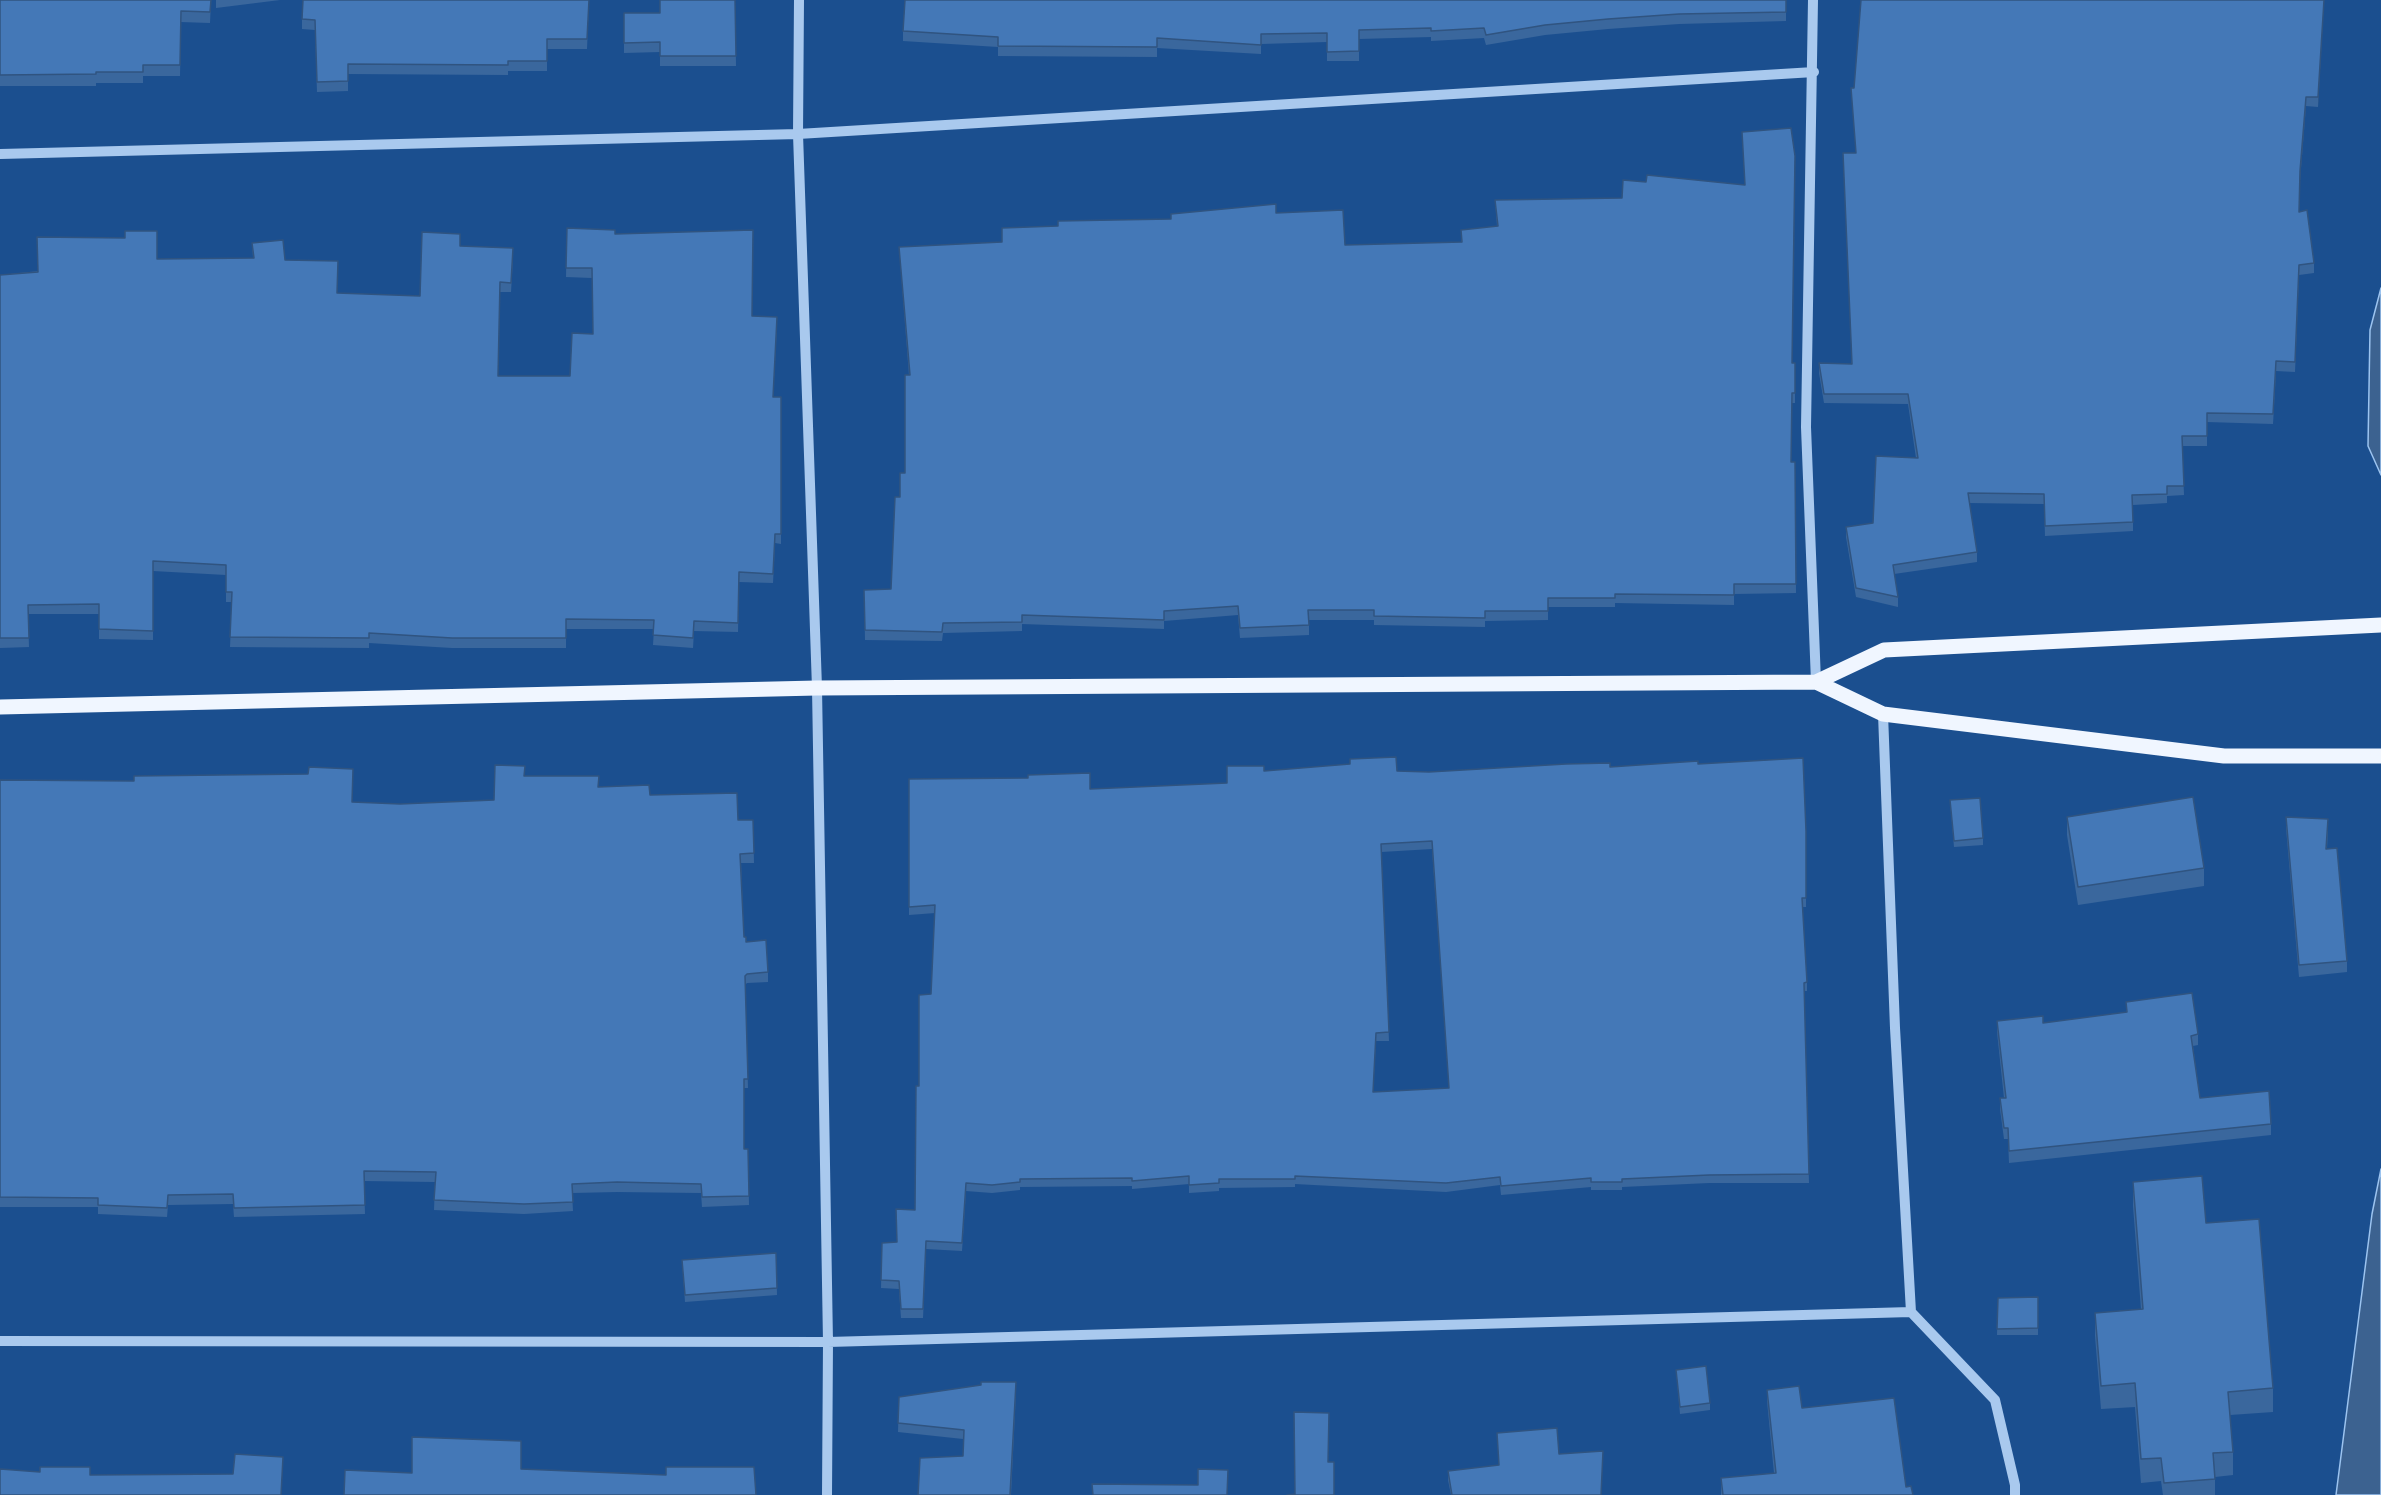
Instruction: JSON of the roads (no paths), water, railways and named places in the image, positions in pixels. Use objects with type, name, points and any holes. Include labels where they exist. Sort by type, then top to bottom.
[{"type":"main road","points":[[0,707],[817,688],[1816,682],[1884,650],[2322,626],[2381,625]]},
{"type":"main road","points":[[1816,682],[1883,714],[2224,756],[2381,756]]},
{"type":"street","points":[[799,0],[798,134],[817,688],[828,1342],[827,1495]]},
{"type":"street","points":[[1814,0],[1806,427],[1816,682]]},
{"type":"street","points":[[0,154],[798,134],[1814,72]]},
{"type":"street","points":[[1883,714],[1895,1028],[1911,1312],[1995,1400],[2015,1485],[2014,1495]]},
{"type":"street","points":[[0,1341],[828,1342],[1911,1312]]},
{"type":"water","points":[[2381,288],[2381,475],[2368,446],[2370,330]]},
{"type":"water","points":[[2381,1169],[2381,1495],[2336,1495],[2372,1214]]}]
